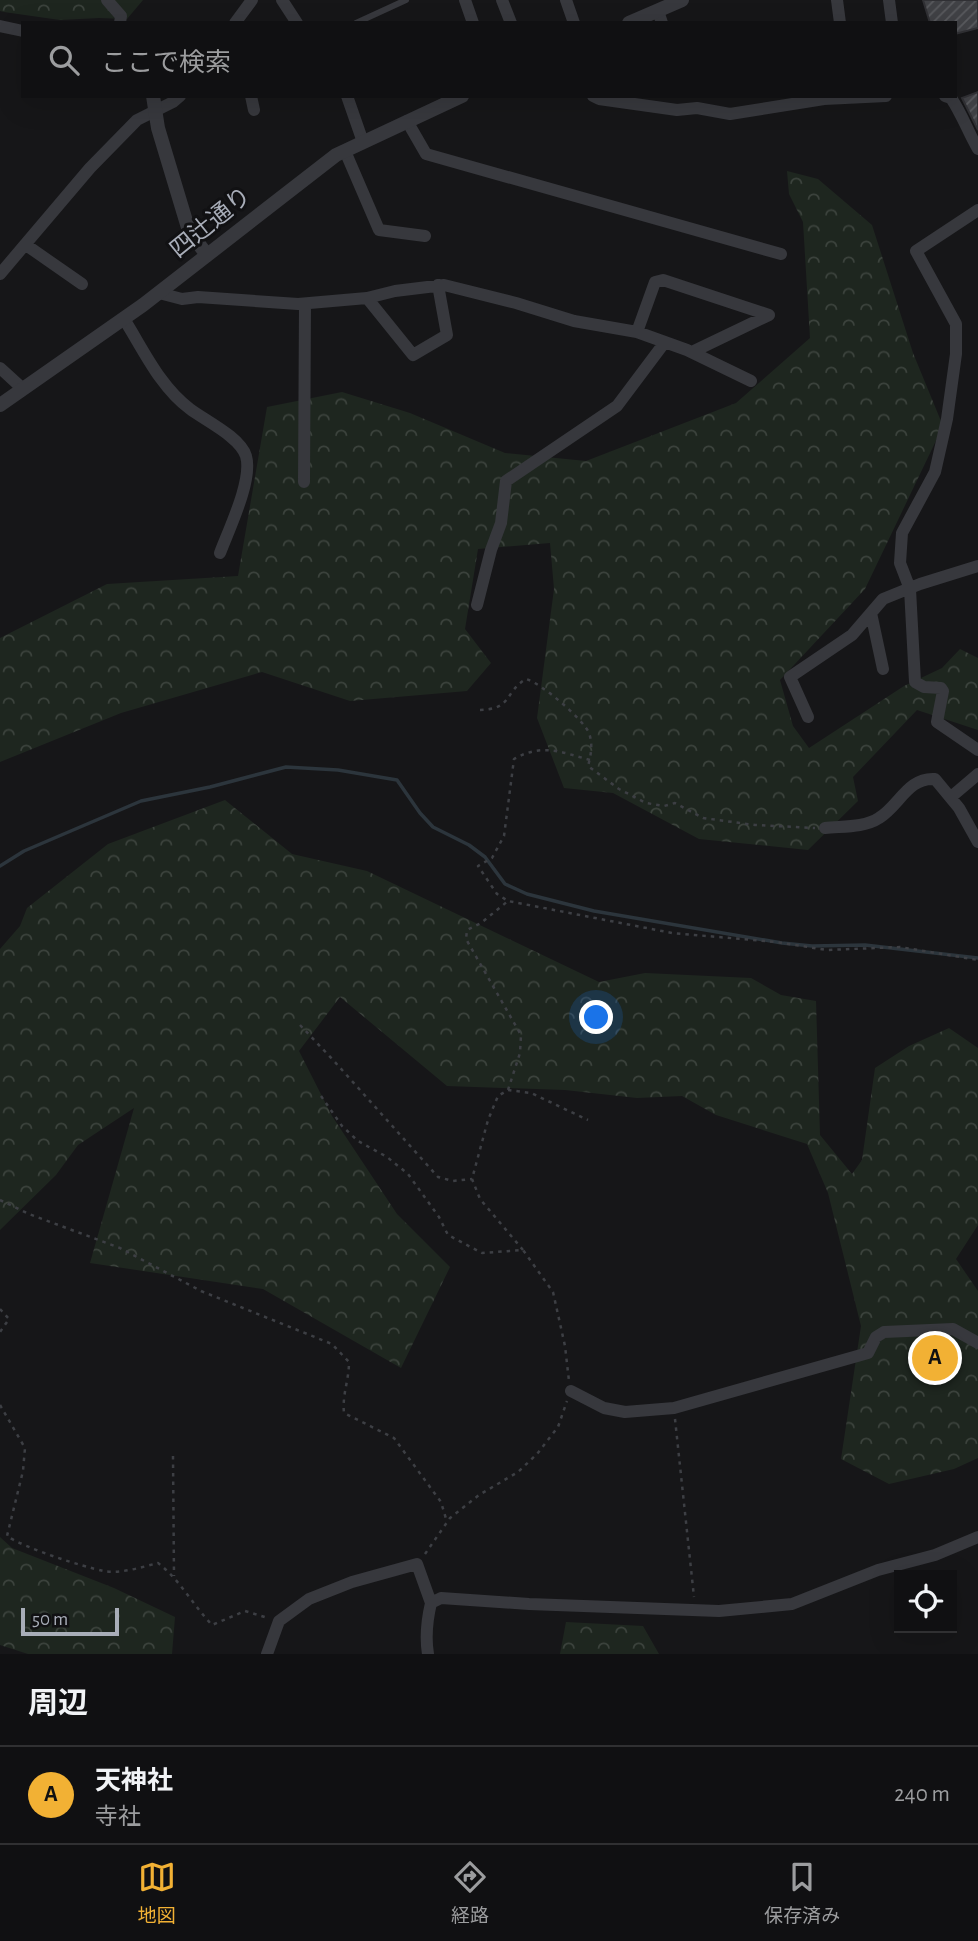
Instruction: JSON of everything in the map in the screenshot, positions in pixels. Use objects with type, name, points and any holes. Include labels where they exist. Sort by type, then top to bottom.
[{"type":"street","points":[[107,0],[121,16],[120,21]]},
{"type":"street","points":[[236,21],[252,0]]},
{"type":"street","points":[[282,0],[296,21]]},
{"type":"street","points":[[465,0],[472,21]]},
{"type":"street","points":[[502,0],[510,21]]},
{"type":"street","points":[[566,0],[573,21]]},
{"type":"street","points":[[639,21],[660,17],[682,0]]},
{"type":"street","points":[[837,0],[840,21]]},
{"type":"street","points":[[889,0],[892,21]]},
{"type":"street","points":[[0,26],[21,31]]},
{"type":"street","points":[[0,274],[90,168],[154,103],[173,102],[178,98]]},
{"type":"street","points":[[251,98],[254,110]]},
{"type":"street","points":[[349,98],[363,142]]},
{"type":"street","name":"四辻通り","points":[[0,405],[124,319],[292,188],[345,151],[458,98]]},
{"type":"street","points":[[597,98],[677,110],[694,102],[730,114],[836,98]]},
{"type":"street","points":[[951,98],[960,110],[978,149]]},
{"type":"street","points":[[154,103],[189,231],[207,256]]},
{"type":"street","points":[[407,121],[426,154],[781,254]]},
{"type":"street","points":[[345,151],[379,230],[425,236]]},
{"type":"street","points":[[978,210],[916,251],[956,324],[956,354],[947,419],[935,471],[902,533],[900,563],[910,589],[915,682],[924,687],[941,688],[943,691],[937,722],[978,750]]},
{"type":"street","points":[[26,245],[82,284]]},
{"type":"street","points":[[637,332],[655,282],[663,280],[769,315],[692,352]]},
{"type":"street","points":[[367,298],[413,355],[447,335],[438,285]]},
{"type":"street","points":[[159,293],[182,299],[198,297],[305,303],[367,298],[444,285],[574,321],[637,332],[692,352],[751,382]]},
{"type":"street","points":[[304,482],[305,303]]},
{"type":"street","points":[[124,319],[168,389],[190,409],[237,440],[246,456],[247,475],[220,553]]},
{"type":"street","points":[[477,605],[501,523],[506,481],[617,406],[666,342]]},
{"type":"street","points":[[0,368],[23,389]]},
{"type":"street","points":[[808,717],[790,677],[852,635],[883,599],[978,566]]},
{"type":"street","points":[[872,612],[883,668]]},
{"type":"street","points":[[951,797],[978,774]]},
{"type":"street","points":[[825,828],[859,825],[878,819],[915,784],[935,779],[951,797],[978,842]]},
{"type":"street","points":[[570,1391],[604,1408],[625,1412],[674,1408],[868,1353],[876,1337],[884,1332],[953,1329],[978,1343]]},
{"type":"street","points":[[431,1603],[448,1597],[529,1604],[696,1610],[792,1604],[878,1570],[935,1555],[978,1537]]},
{"type":"street","points":[[267,1654],[279,1621],[309,1600],[341,1586],[417,1564],[431,1603],[426,1638],[428,1654]]},
{"type":"lane","points":[[360,21],[406,0]]},
{"type":"path","points":[[480,710],[504,705],[519,683],[526,679],[533,681],[586,727],[591,744],[588,766],[619,789],[646,803],[664,806],[676,803],[703,818],[755,825],[825,828]]},
{"type":"path","points":[[590,760],[545,749],[528,751],[514,759],[504,836],[492,858],[478,866],[496,894],[508,901],[672,933],[776,942],[827,950],[900,947],[978,960]]},
{"type":"path","points":[[508,901],[481,923],[467,930],[466,939],[521,1035],[520,1053],[508,1090]]},
{"type":"path","points":[[300,1025],[438,1177],[453,1181],[472,1179]]},
{"type":"path","points":[[417,1564],[447,1522],[480,1495],[518,1472],[537,1454],[558,1427],[570,1391],[565,1346],[553,1292],[523,1250],[480,1199],[472,1179],[488,1120],[498,1096],[508,1090],[531,1093],[588,1120]]},
{"type":"path","points":[[321,1096],[342,1126],[408,1174],[439,1217],[448,1235],[482,1253],[523,1250]]},
{"type":"path","points":[[0,1200],[29,1214],[120,1248],[201,1291],[332,1344],[349,1362],[349,1376],[343,1397],[344,1413],[394,1438],[441,1502],[447,1522]]},
{"type":"path","points":[[0,1309],[9,1319],[0,1332]]},
{"type":"path","points":[[0,1405],[25,1448],[23,1471],[7,1536],[21,1545],[106,1571],[136,1569],[158,1563],[174,1576],[185,1594],[212,1625],[245,1611],[279,1621]]},
{"type":"path","points":[[674,1408],[696,1610]]},
{"type":"path","points":[[173,1456],[174,1576]]},
{"type":"green space","points":[[0,0],[143,0],[127,19],[60,20],[0,11]]},
{"type":"green space","points":[[787,171],[818,179],[872,225],[913,353],[943,426],[865,589],[780,680],[793,726],[809,748],[904,686],[942,668],[960,649],[978,658],[978,730],[917,710],[853,777],[858,801],[808,850],[699,839],[613,793],[564,788],[537,718],[554,589],[550,543],[478,549],[465,629],[491,663],[467,691],[350,701],[262,672],[121,713],[0,762],[0,638],[107,584],[238,576],[267,407],[342,392],[410,413],[505,453],[586,461],[736,403],[810,338],[803,222],[789,194]]},
{"type":"green space","points":[[225,800],[292,854],[367,871],[599,982],[645,973],[751,978],[781,995],[816,1001],[820,1135],[852,1174],[862,1160],[875,1068],[909,1046],[949,1028],[978,1048],[978,1225],[956,1259],[978,1291],[978,1458],[954,1469],[889,1484],[841,1459],[861,1326],[828,1193],[807,1144],[716,1115],[682,1096],[637,1098],[565,1090],[447,1086],[340,997],[299,1051],[332,1116],[397,1214],[450,1267],[401,1368],[263,1289],[90,1263],[134,1108],[78,1145],[56,1175],[0,1230],[0,949],[20,926],[27,908],[108,844]]},
{"type":"green space","points":[[0,1537],[12,1548],[114,1588],[175,1617],[172,1654],[28,1654],[0,1645]]},
{"type":"green space","points":[[566,1622],[643,1626],[659,1654],[560,1654]]},
{"type":"building","points":[[923,0],[978,0],[978,28],[957,33],[957,21],[929,21]]},
{"type":"building","points":[[978,92],[978,130],[962,98]]},
{"type":"waterway","points":[[0,866],[24,851],[141,801],[210,787],[286,767],[338,770],[397,780],[433,827],[469,845],[485,857],[505,884],[527,894],[594,911],[782,943],[812,946],[865,945],[978,958]]},
{"type":"place","name":"天神社","points":[[935,1358]]}]
